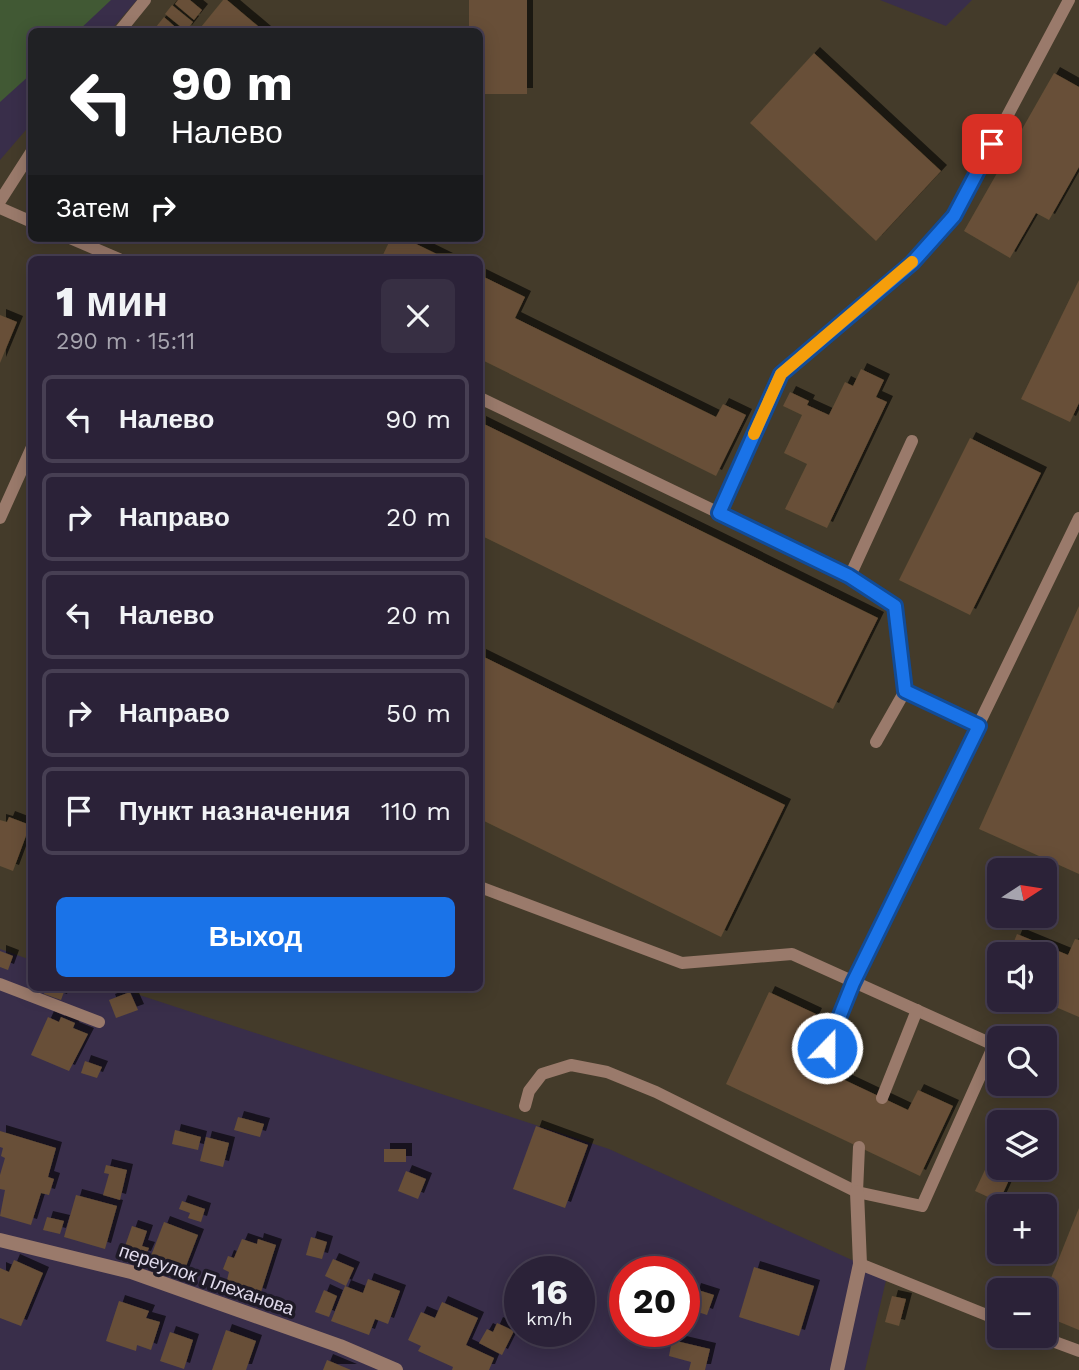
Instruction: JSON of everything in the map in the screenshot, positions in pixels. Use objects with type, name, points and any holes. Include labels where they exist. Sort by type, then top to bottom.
[{"type":"street","points":[[837,1370],[860,1264],[857,1192]]},
{"type":"street","name":"переулок Плеханова","points":[[0,1240],[131,1272],[340,1346],[396,1370]]},
{"type":"lane","points":[[123,28],[145,0]]},
{"type":"lane","points":[[719,513],[781,374],[912,263],[954,216],[1069,0]]},
{"type":"lane","points":[[0,201],[28,157]]},
{"type":"lane","points":[[0,208],[28,220]]},
{"type":"lane","points":[[79,242],[112,256]]},
{"type":"lane","points":[[483,399],[849,576],[895,606],[905,691],[876,742]]},
{"type":"lane","points":[[849,576],[912,441]]},
{"type":"lane","points":[[0,518],[28,456]]},
{"type":"lane","points":[[827,1048],[853,983],[1079,518]]},
{"type":"lane","points":[[905,691],[979,726]]},
{"type":"lane","points":[[483,888],[682,963],[792,954],[994,1045],[922,1206],[857,1192],[656,1092],[607,1072],[571,1065],[542,1074],[529,1091],[525,1106]]},
{"type":"lane","points":[[0,984],[99,1021]]},
{"type":"lane","points":[[882,1098],[917,1010]]},
{"type":"lane","points":[[857,1192],[859,1147]]},
{"type":"lane","points":[[860,1264],[987,1315]]},
{"type":"lane","points":[[1057,1343],[1079,1351]]},
{"type":"shaded area","points":[[137,0],[880,0],[946,26],[972,0],[1079,0],[1079,1370],[865,1370],[887,1276],[609,1149],[127,991],[483,991],[483,256],[28,256],[28,959],[0,949],[0,160],[28,127],[28,242],[483,242],[483,28],[113,28]]},
{"type":"green space","points":[[0,0],[111,0],[81,28],[28,28],[28,77],[0,102]]},
{"type":"building","points":[[178,0],[190,0],[202,10],[194,20],[175,4]]},
{"type":"building","points":[[223,0],[227,0],[260,28],[200,28]]},
{"type":"building","points":[[469,0],[527,0],[527,94],[483,94],[483,28],[469,28]]},
{"type":"building","points":[[172,5],[193,22],[188,28],[182,28],[165,14]]},
{"type":"building","points":[[164,17],[176,28],[157,28]]},
{"type":"building","points":[[814,53],[941,171],[876,241],[750,123]]},
{"type":"building","points":[[1054,73],[1079,87],[1079,167],[1049,220],[1036,213],[1010,258],[964,231]]},
{"type":"building","points":[[389,242],[412,242],[441,256],[382,256]]},
{"type":"building","points":[[483,276],[525,297],[515,318],[716,417],[723,404],[746,415],[716,476],[483,360]]},
{"type":"building","points":[[1079,280],[1079,403],[1070,422],[1021,399]]},
{"type":"building","points":[[0,315],[17,322],[0,363]]},
{"type":"building","points":[[861,369],[884,380],[876,397],[887,402],[827,528],[785,509],[807,464],[784,453],[802,415],[783,406],[790,392],[809,401],[807,405],[829,415],[845,382],[853,386]]},
{"type":"building","points":[[483,423],[878,618],[833,709],[483,536]]},
{"type":"building","points":[[970,438],[1041,473],[970,615],[899,580]]},
{"type":"building","points":[[1079,606],[1079,874],[1057,864],[1057,858],[1043,858],[979,829]]},
{"type":"building","points":[[483,656],[785,805],[721,937],[483,820]]},
{"type":"building","points":[[9,817],[28,824],[13,871],[0,866],[0,820],[7,822]]},
{"type":"building","points":[[1017,934],[1036,942],[1014,942]]},
{"type":"building","points":[[1075,939],[1079,940],[1079,1017],[1057,1008],[1057,950],[1068,955]]},
{"type":"building","points":[[0,951],[13,956],[8,970],[0,967]]},
{"type":"building","points":[[45,991],[64,991],[61,1000],[44,994]]},
{"type":"building","points":[[130,992],[138,1010],[116,1018],[109,1000]]},
{"type":"building","points":[[769,992],[816,1014],[796,1057],[908,1110],[918,1090],[953,1106],[920,1176],[726,1084]]},
{"type":"building","points":[[48,1017],[59,1022],[61,1017],[75,1023],[73,1028],[88,1034],[69,1071],[31,1055]]},
{"type":"building","points":[[85,1061],[102,1067],[97,1078],[81,1073]]},
{"type":"building","points":[[238,1117],[264,1124],[260,1137],[234,1130]]},
{"type":"building","points":[[536,1126],[588,1145],[565,1208],[513,1189]]},
{"type":"building","points":[[175,1130],[201,1137],[198,1150],[172,1144]]},
{"type":"building","points":[[0,1131],[56,1148],[48,1177],[54,1179],[49,1195],[41,1193],[31,1225],[0,1216],[5,1190],[0,1189],[0,1175],[5,1158],[1,1156],[3,1148],[0,1147]]},
{"type":"building","points":[[206,1137],[229,1143],[223,1167],[200,1161]]},
{"type":"building","points":[[384,1149],[406,1149],[406,1162],[384,1162]]},
{"type":"building","points":[[106,1165],[127,1170],[120,1200],[103,1195],[109,1174],[104,1173]]},
{"type":"building","points":[[987,1166],[987,1180],[1009,1180],[1003,1194],[987,1194],[987,1196],[975,1191]]},
{"type":"building","points":[[406,1171],[426,1179],[418,1199],[398,1191]]},
{"type":"building","points":[[76,1195],[117,1206],[105,1249],[64,1237]]},
{"type":"building","points":[[182,1201],[205,1209],[201,1222],[188,1218],[190,1213],[179,1209]]},
{"type":"building","points":[[1079,1208],[1079,1330],[1057,1321],[1057,1278],[1051,1278]]},
{"type":"building","points":[[47,1217],[64,1221],[60,1234],[43,1230]]},
{"type":"building","points":[[164,1222],[198,1235],[183,1274],[149,1261]]},
{"type":"building","points":[[132,1226],[147,1231],[142,1246],[149,1248],[145,1257],[123,1252]]},
{"type":"building","points":[[311,1237],[327,1242],[322,1259],[306,1255]]},
{"type":"building","points":[[242,1239],[257,1244],[258,1239],[276,1245],[260,1295],[226,1284],[229,1272],[223,1269],[228,1256],[234,1258]]},
{"type":"building","points":[[333,1259],[354,1268],[346,1286],[325,1276]]},
{"type":"building","points":[[14,1260],[43,1273],[21,1326],[0,1318],[0,1268],[9,1272]]},
{"type":"building","points":[[754,1267],[814,1286],[799,1336],[739,1317]]},
{"type":"building","points":[[368,1279],[400,1291],[388,1324],[375,1319],[369,1335],[331,1321],[345,1286],[363,1293]]},
{"type":"building","points":[[324,1290],[337,1296],[329,1317],[315,1312]]},
{"type":"building","points":[[700,1291],[714,1295],[707,1315],[700,1313]]},
{"type":"building","points":[[892,1296],[906,1299],[899,1326],[885,1322]]},
{"type":"building","points":[[119,1301],[149,1311],[146,1318],[160,1322],[151,1350],[137,1345],[136,1351],[106,1341]]},
{"type":"building","points":[[442,1302],[478,1318],[466,1345],[494,1358],[489,1370],[452,1370],[453,1367],[418,1351],[421,1346],[408,1340],[421,1312],[435,1318]]},
{"type":"building","points":[[497,1323],[504,1326],[506,1347],[502,1355],[479,1343],[487,1329],[493,1332]]},
{"type":"building","points":[[226,1330],[256,1341],[246,1370],[212,1370]]},
{"type":"building","points":[[170,1332],[193,1340],[184,1369],[160,1361]]},
{"type":"building","points":[[671,1347],[710,1349],[705,1370],[689,1370],[691,1362],[669,1356]]},
{"type":"building","points":[[327,1360],[351,1370],[323,1370]]},
{"type":"slow traffic","points":[[754,434],[781,374],[811,345],[912,262]]},
{"type":"route","points":[[827,1048],[853,983],[979,726],[905,691],[895,606],[849,576],[719,513],[781,374],[811,345],[912,263],[954,216],[992,144]]}]
